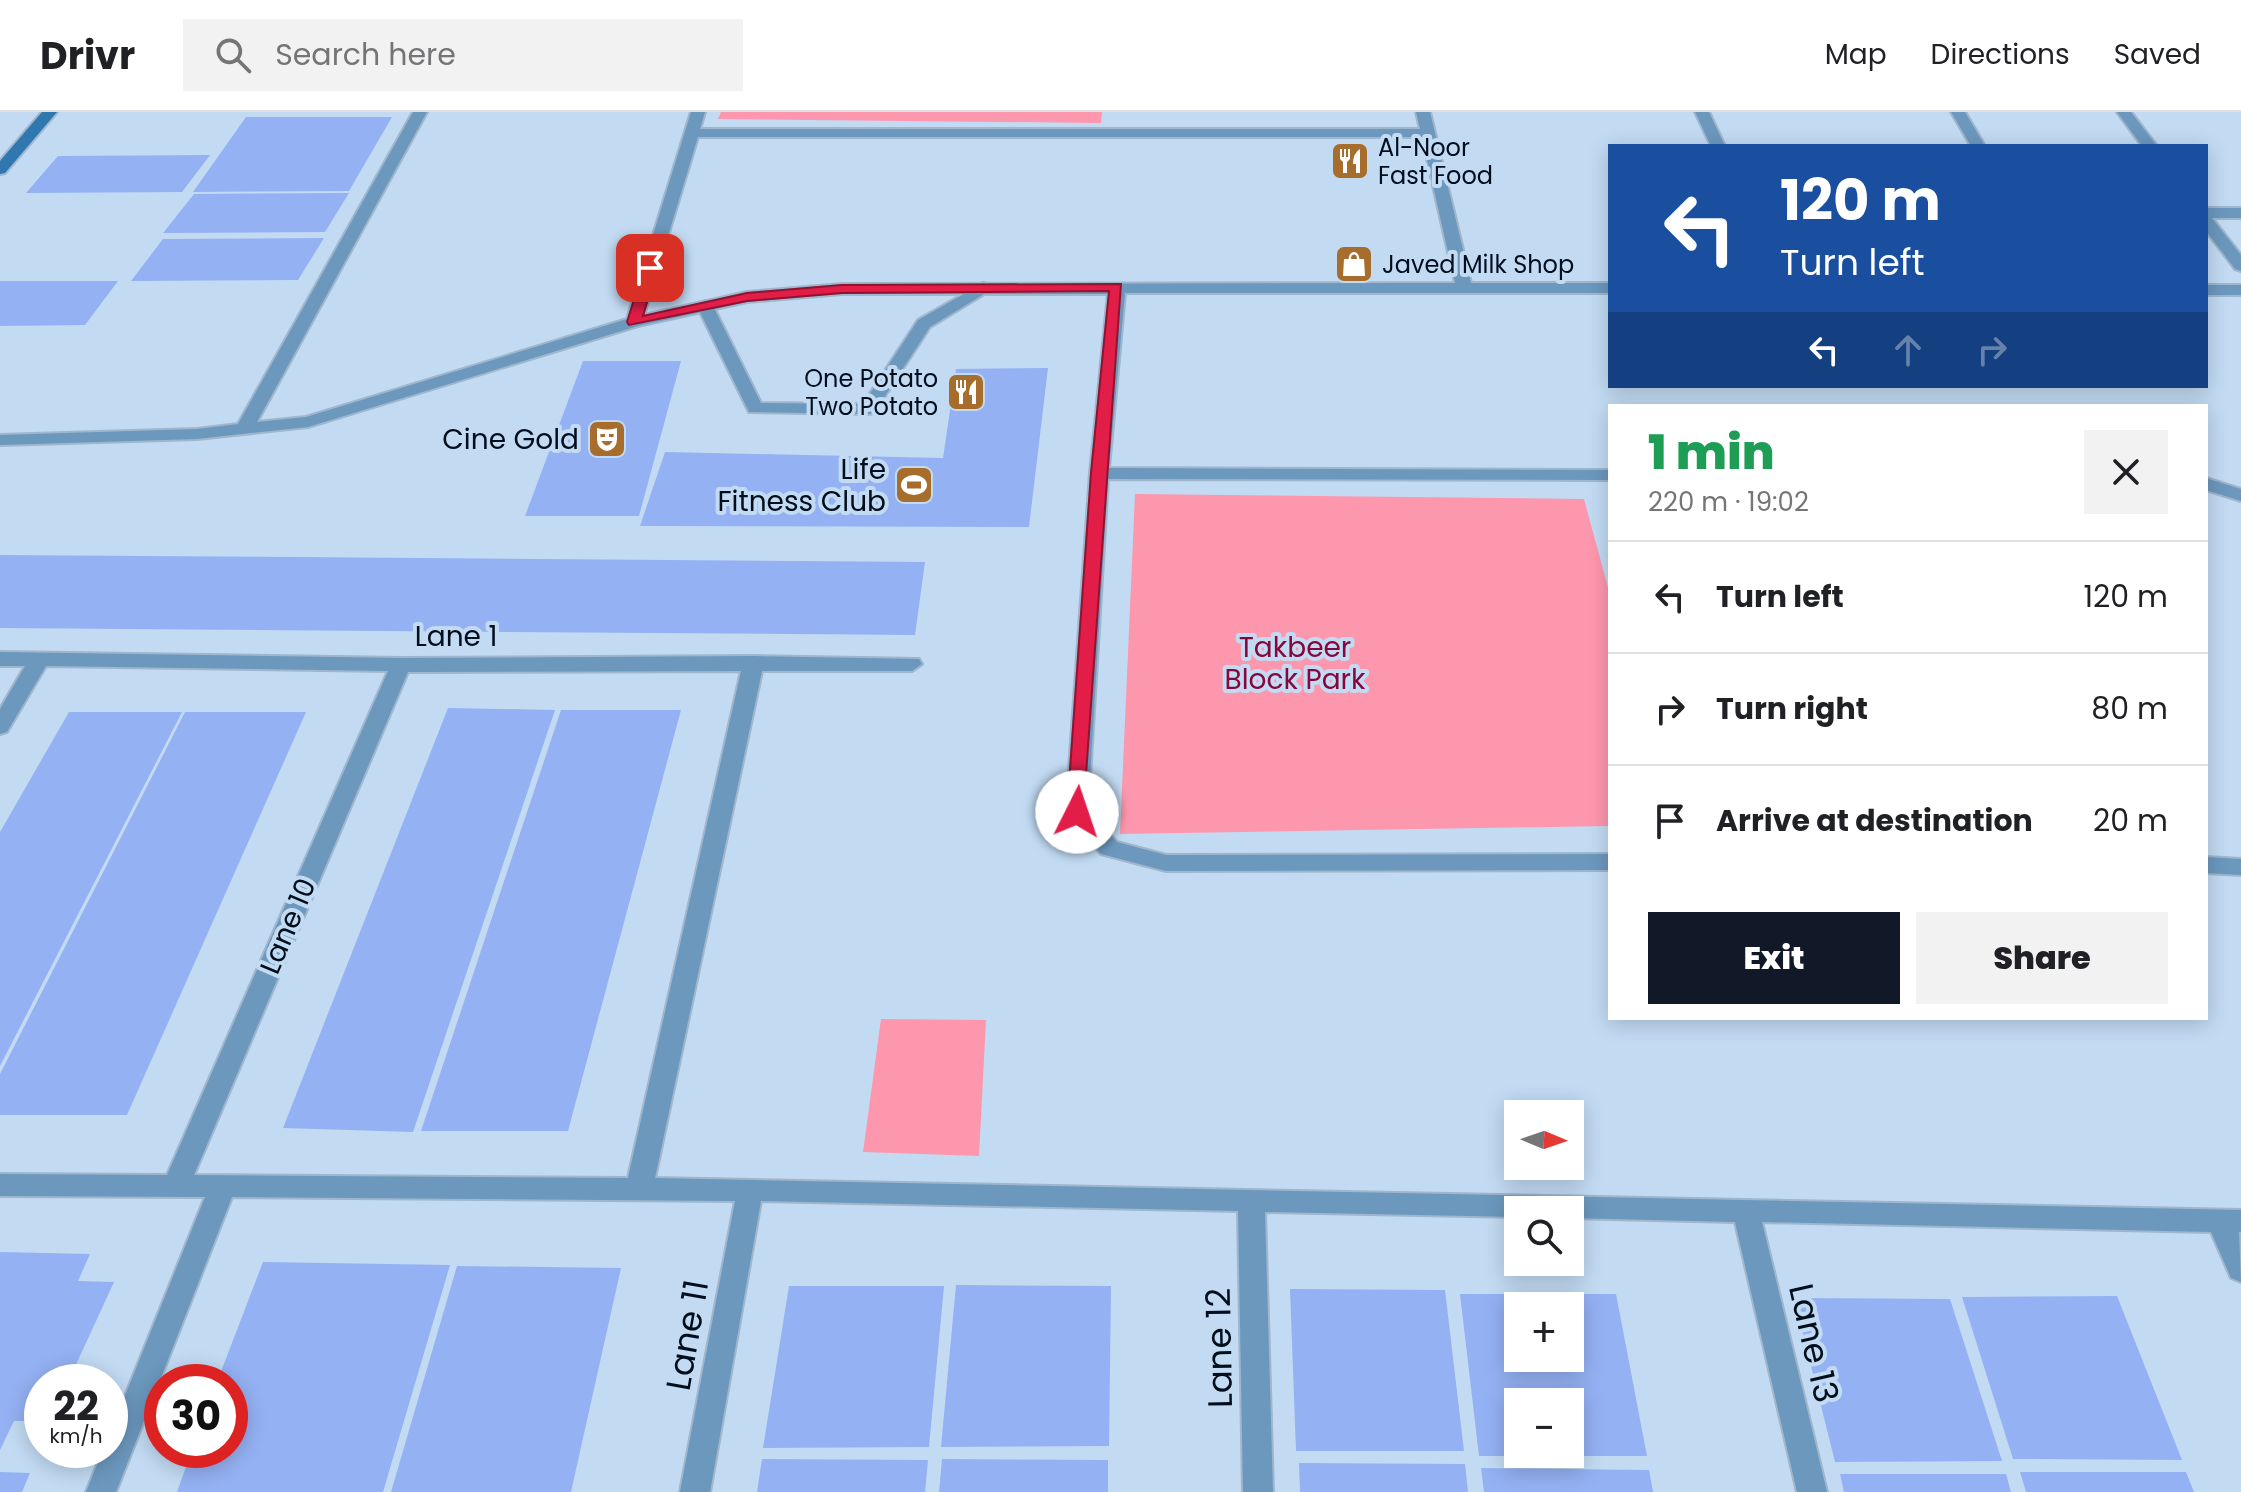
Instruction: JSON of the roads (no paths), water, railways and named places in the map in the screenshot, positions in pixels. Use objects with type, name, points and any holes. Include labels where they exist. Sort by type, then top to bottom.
[{"type":"main road","points":[[0,170],[50,112]]},
{"type":"street","points":[[244,429],[420,112]]},
{"type":"street","points":[[634,322],[698,112]]},
{"type":"street","points":[[1147,133],[1148,112]]},
{"type":"street","points":[[1423,112],[1464,287]]},
{"type":"street","points":[[1702,112],[1717,144]]},
{"type":"street","points":[[1958,112],[1977,144]]},
{"type":"street","points":[[2124,112],[2148,144]]},
{"type":"street","points":[[692,133],[1428,133]]},
{"type":"street","points":[[2208,213],[2241,213]]},
{"type":"street","points":[[2208,223],[2241,266]]},
{"type":"street","points":[[1117,287],[1099,473],[1077,812],[1109,848],[1166,863],[1608,862]]},
{"type":"street","points":[[705,306],[755,408],[868,409],[924,324],[983,288]]},
{"type":"street","points":[[0,440],[197,434],[308,422],[634,322],[747,297],[842,289],[1608,288]]},
{"type":"street","points":[[2208,290],[2241,290]]},
{"type":"street","points":[[1099,473],[1608,475]]},
{"type":"street","points":[[2208,485],[2241,495]]},
{"type":"street","name":"Lane 1","points":[[0,659],[401,665],[912,664]]},
{"type":"street","points":[[0,727],[39,660]]},
{"type":"street","points":[[639,1190],[753,663]]},
{"type":"street","name":"Lane 10","points":[[175,1188],[401,665]]},
{"type":"street","points":[[2208,865],[2241,867]]},
{"type":"street","points":[[0,1185],[222,1189],[750,1190],[2230,1221],[2241,1270]]},
{"type":"street","points":[[101,1492],[222,1189]]},
{"type":"street","name":"Lane 11","points":[[695,1492],[750,1190]]},
{"type":"street","name":"Lane 12","points":[[1251,1202],[1258,1492]]},
{"type":"street","name":"Lane 13","points":[[1746,1211],[1812,1492]]},
{"type":"place","name":"Al-Noor Fast Food","points":[[1350,161]]},
{"type":"place","name":"Javed Milk Shop","points":[[1354,264]]},
{"type":"place","name":"One Potato Two Potato","points":[[966,392]]},
{"type":"place","name":"Cine Gold","points":[[607,439]]},
{"type":"place","name":"Life Fitness Club","points":[[914,485]]},
{"type":"park label","name":"Takbeer Block Park","points":[[1295,663]]}]
